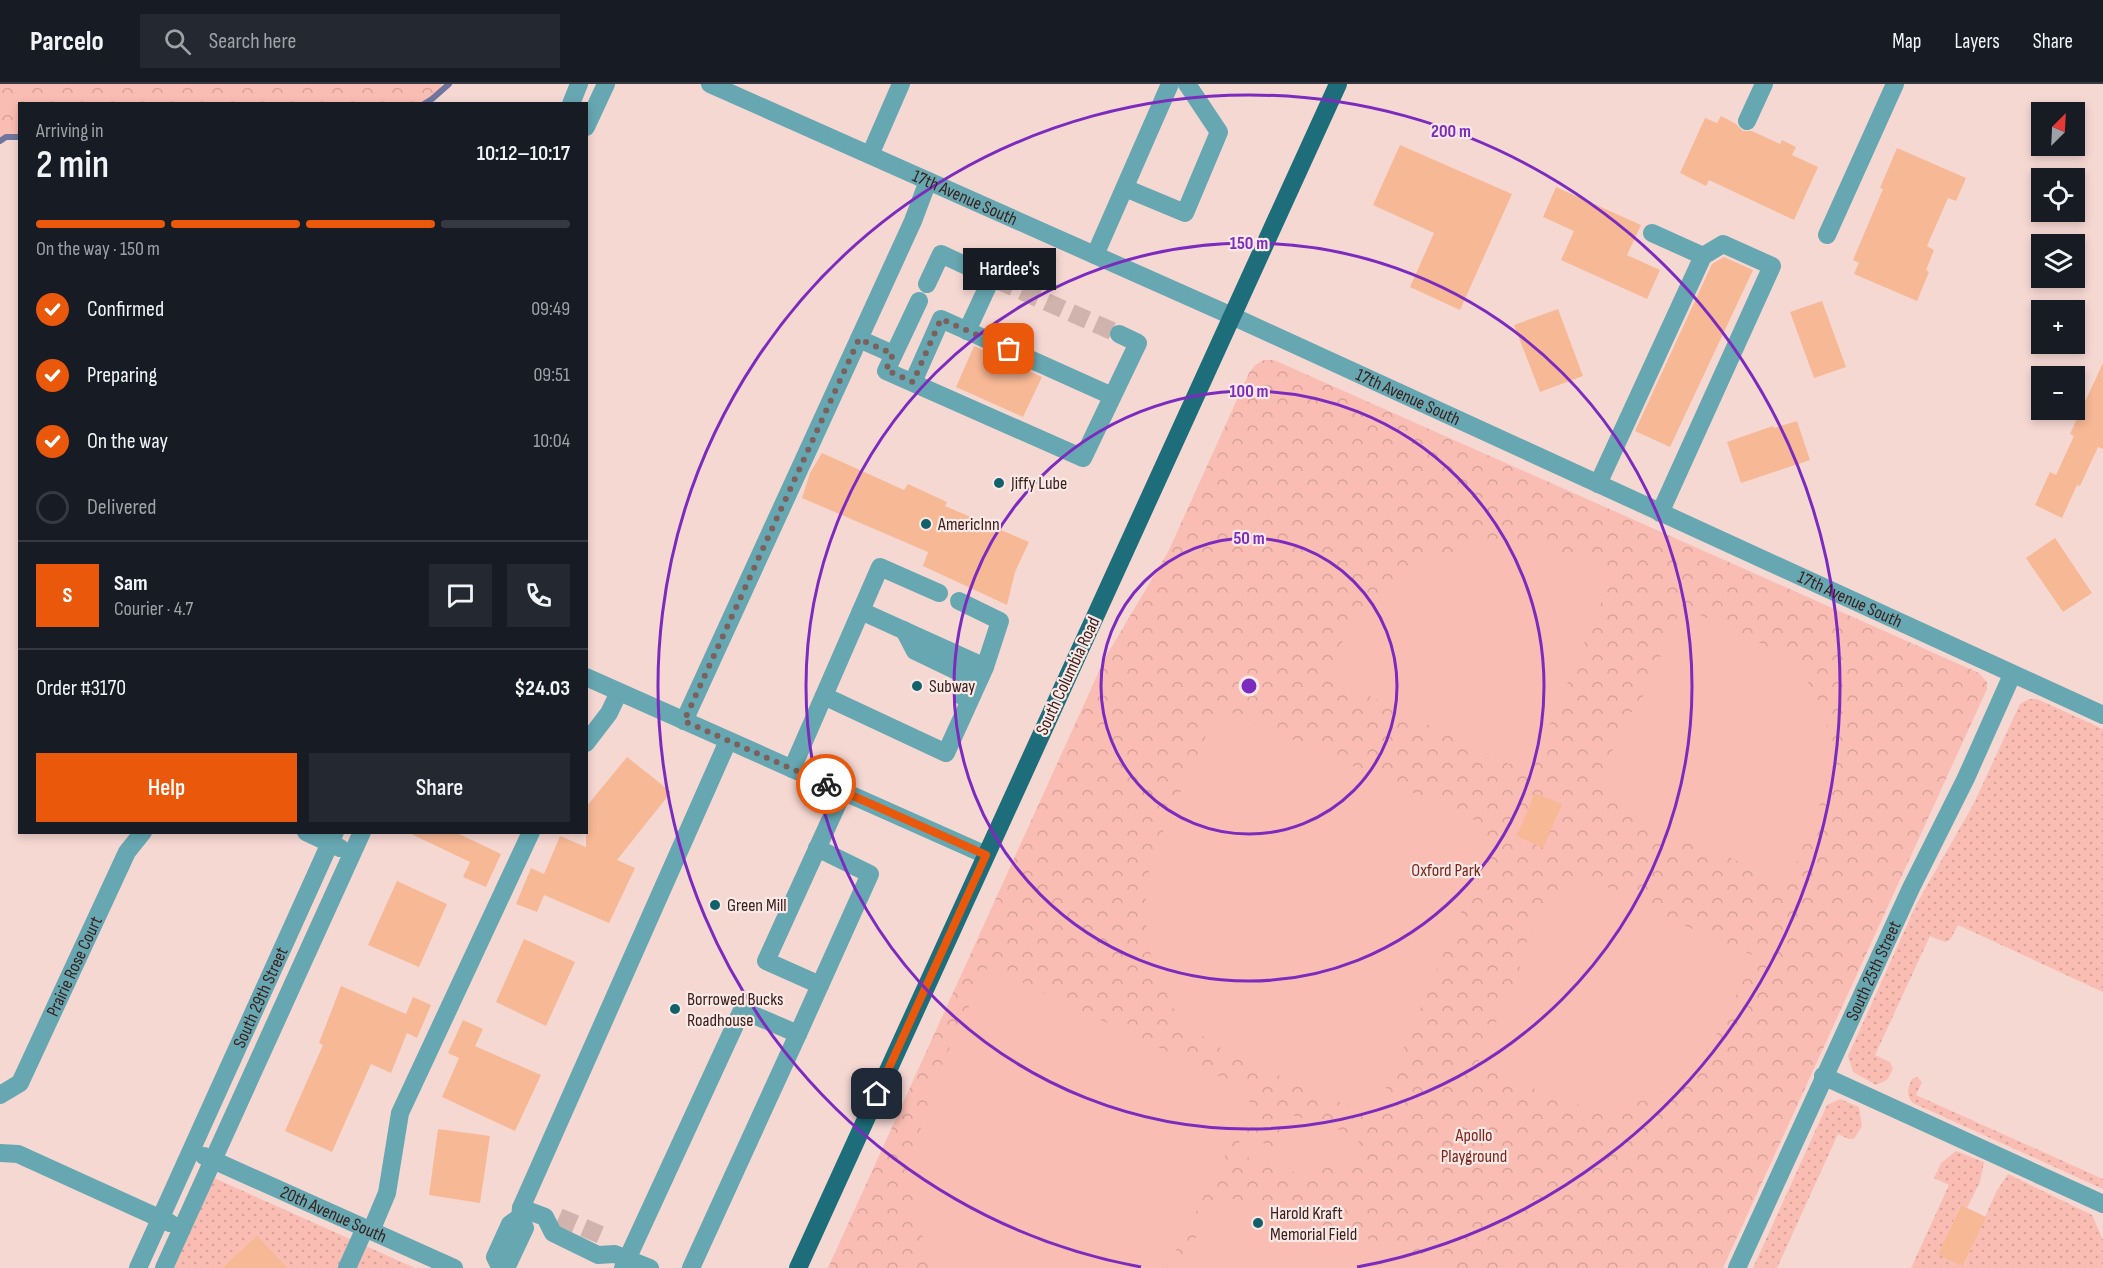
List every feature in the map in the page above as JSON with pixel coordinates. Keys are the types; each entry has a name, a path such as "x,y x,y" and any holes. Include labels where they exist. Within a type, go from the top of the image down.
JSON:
{"main road":[{"name":"South Columbia Road","path":"798,1268 1338,84"}],"street":[{"path":"572,102 579,84"},
{"path":"588,123 606,84"},
{"name":"17th Avenue South","path":"710,84 1232,316 2103,715"},
{"path":"870,155 901,84"},
{"path":"1095,255 1170,84"},
{"path":"1125,188 1185,213 1219,132 1187,84"},
{"path":"1747,121 1764,84"},
{"path":"1827,235 1894,84"},
{"path":"684,721 913,221 928,181"},
{"path":"1652,233 1703,256"},
{"path":"1598,484 1703,256 1723,244 1772,266 1660,513"},
{"path":"927,284 941,254 994,279 968,331"},
{"path":"919,301 886,370 1083,458 1138,343 1119,334"},
{"path":"913,382 941,319 1112,396"},
{"path":"859,339 893,354"},
{"path":"792,769 880,567 939,593"},
{"path":"824,696 946,753 985,667 1000,621 959,601"},
{"path":"861,611 985,667"},
{"path":"904,630 915,651 969,677 949,728 952,740"},
{"name":"South 25th Street","path":"1737,1268 1823,1076 1911,888 1966,778 2012,675"},
{"path":"588,679 986,855"},
{"path":"588,739 609,713 619,692"},
{"path":"500,1268 495,1257 510,1224 521,1212 728,741"},
{"path":"820,985 766,961 843,792"},
{"name":"Prairie Rose Court","path":"0,1095 20,1083 127,852 141,834"},
{"path":"315,834 332,838 352,854"},
{"name":"South 29th Street","path":"164,1268 361,834"},
{"path":"347,1268 387,1193 400,1113 530,834"},
{"name":"South 29th Street","path":"138,1268 332,838"},
{"path":"691,1268 870,874 817,848"},
{"path":"618,1255 742,1010 798,1034"},
{"path":"1823,1076 2103,1204"},
{"path":"191,1150 213,1160"},
{"path":"0,1153 18,1154 182,1229"},
{"name":"20th Avenue South","path":"213,1160 454,1268"},
{"path":"521,1212 552,1217 553,1233 598,1254 618,1255 650,1268"}],"green space":[{"path":"0,84 443,84 432,99 422,102 18,102 18,138 6,137 0,142"},
{"name":"Oxford Park","path":"1264,360 1274,360 1979,673 1987,682 1987,689 1723,1268 828,1268 1105,658 1168,552 1249,373 1255,365"},
{"path":"1490,543 1518,543 1567,554 1613,574 1538,753 1509,764 1330,677 1340,647 1354,624 1383,591 1400,578 1438,557 1459,550"},
{"path":"1682,607 1741,633 1797,663 1822,707 1835,759 1816,816 1787,884 1709,848 1673,837 1620,812 1603,771 1626,720 1643,696"},
{"path":"2029,699 2037,699 2103,729 2103,992 1958,925 1950,940 1945,942 1930,936 1875,1055 1890,1062 1893,1069 1887,1080 1876,1085 1853,1072 1848,1056 1917,903 1973,805 2020,704"},
{"path":"1219,707 1481,823 1488,850 1374,1117 1228,1053 1180,1021 1156,973 1147,940 1145,903 1151,858"},
{"path":"1590,880 1643,902 1676,922 1755,956 1723,1023 1693,1075 1646,1100 1596,1111 1537,1090 1478,1063 1518,974 1525,946 1547,894"},
{"path":"988,966 1243,1088 1251,1105 1167,1268 939,1268 931,1257 921,1231 915,1198 914,1182 922,1123 941,1068"},
{"path":"1917,1077 1922,1082 1916,1095 2103,1179 2103,1189 1913,1103 1908,1094 1908,1088 1912,1079"},
{"path":"1840,1099 1859,1107 1862,1126 1854,1139 1838,1134 1777,1268 1753,1268 1827,1105"},
{"path":"1289,1114 1360,1137 1348,1171 1310,1159 1305,1176 1235,1153 1242,1136 1277,1148"},
{"path":"1956,1151 1984,1162 1980,1182 1967,1208 1960,1206 1939,1254 1964,1265 1996,1192 2008,1174 2092,1215 2103,1240 2103,1268 1911,1268 1949,1185 1934,1178 1941,1163"},
{"path":"214,1178 415,1268 288,1268 257,1235 222,1268 173,1268"},
{"name":"Harold Kraft Memorial Field","path":"1216,1194 1412,1252 1449,1268 1182,1268"}],"building":[{"path":"1721,116 1736,124 1743,131 1752,131 1780,144 1782,140 1796,147 1792,155 1818,167 1794,220 1709,180 1706,186 1680,173 1705,118 1717,123"},
{"path":"1400,145 1512,194 1460,310 1410,287 1434,233 1373,205"},
{"path":"1897,148 1966,178 1956,201 1948,198 1927,246 1934,250 1926,270 1929,272 1917,301 1854,274 1859,263 1853,260 1883,189 1880,188"},
{"path":"1556,187 1641,225 1627,255 1660,270 1647,299 1561,260 1574,231 1543,217"},
{"path":"1724,257 1753,270 1670,447 1635,431 1712,264"},
{"path":"1822,301 1846,367 1814,378 1790,312"},
{"path":"1558,309 1583,376 1540,392 1514,325"},
{"path":"974,346 1042,377 1023,417 956,387"},
{"path":"2103,363 2103,449 2098,447 2062,518 2035,505 2050,472 2056,475 2074,436 2070,434 2077,420 2085,420 2085,402"},
{"path":"1797,421 1810,460 1741,483 1727,442 1773,426 1774,428"},
{"name":"AmericInn","path":"822,453 904,490 908,484 947,502 945,506 1029,542 1015,572 1007,605 923,566 928,552 802,498 810,473"},
{"path":"2055,538 2092,593 2063,612 2026,558"},
{"path":"627,757 671,792 617,860 635,868 609,923 544,895 537,912 516,904 531,868 544,874 560,836 586,847 588,805"},
{"path":"1535,793 1562,804 1543,848 1517,836"},
{"path":"411,834 459,834 501,854 486,887 463,877 470,862"},
{"path":"397,881 447,904 419,967 368,945"},
{"path":"524,939 575,962 546,1026 496,1002"},
{"path":"341,986 406,1014 413,997 431,1005 417,1038 407,1033 391,1073 371,1064 332,1152 285,1131 323,1045 319,1043"},
{"path":"463,1020 483,1029 475,1046 541,1075 515,1131 442,1097 459,1058 448,1053"},
{"path":"438,1129 490,1136 480,1203 429,1195"},
{"path":"1961,1205 1986,1217 1963,1266 1938,1255"},
{"path":"257,1235 288,1268 222,1268"}],"waterway":[{"path":"427,102 449,84"},
{"path":"0,141 6,137 18,137"}],"tunnel":[{"path":"997,280 1119,334"},
{"path":"559,1217 608,1238"}],"way so far":[{"path":"826,784 684,721 859,339 893,354 886,370 913,382 941,319 1009,349"}],"place":[{"name":"Hardee's","path":"1009,349"},
{"name":"Jiffy Lube","path":"999,483"},
{"name":"AmericInn","path":"926,524"},
{"name":"Subway","path":"917,686"},
{"name":"Green Mill","path":"715,905"},
{"name":"Borrowed Bucks Roadhouse","path":"675,1009"},
{"name":"Harold Kraft Memorial Field","path":"1258,1223"}],"route":[{"path":"826,784 986,855 877,1094"}],"park label":[{"name":"Apollo Playground","path":"1474,1145"}]}
